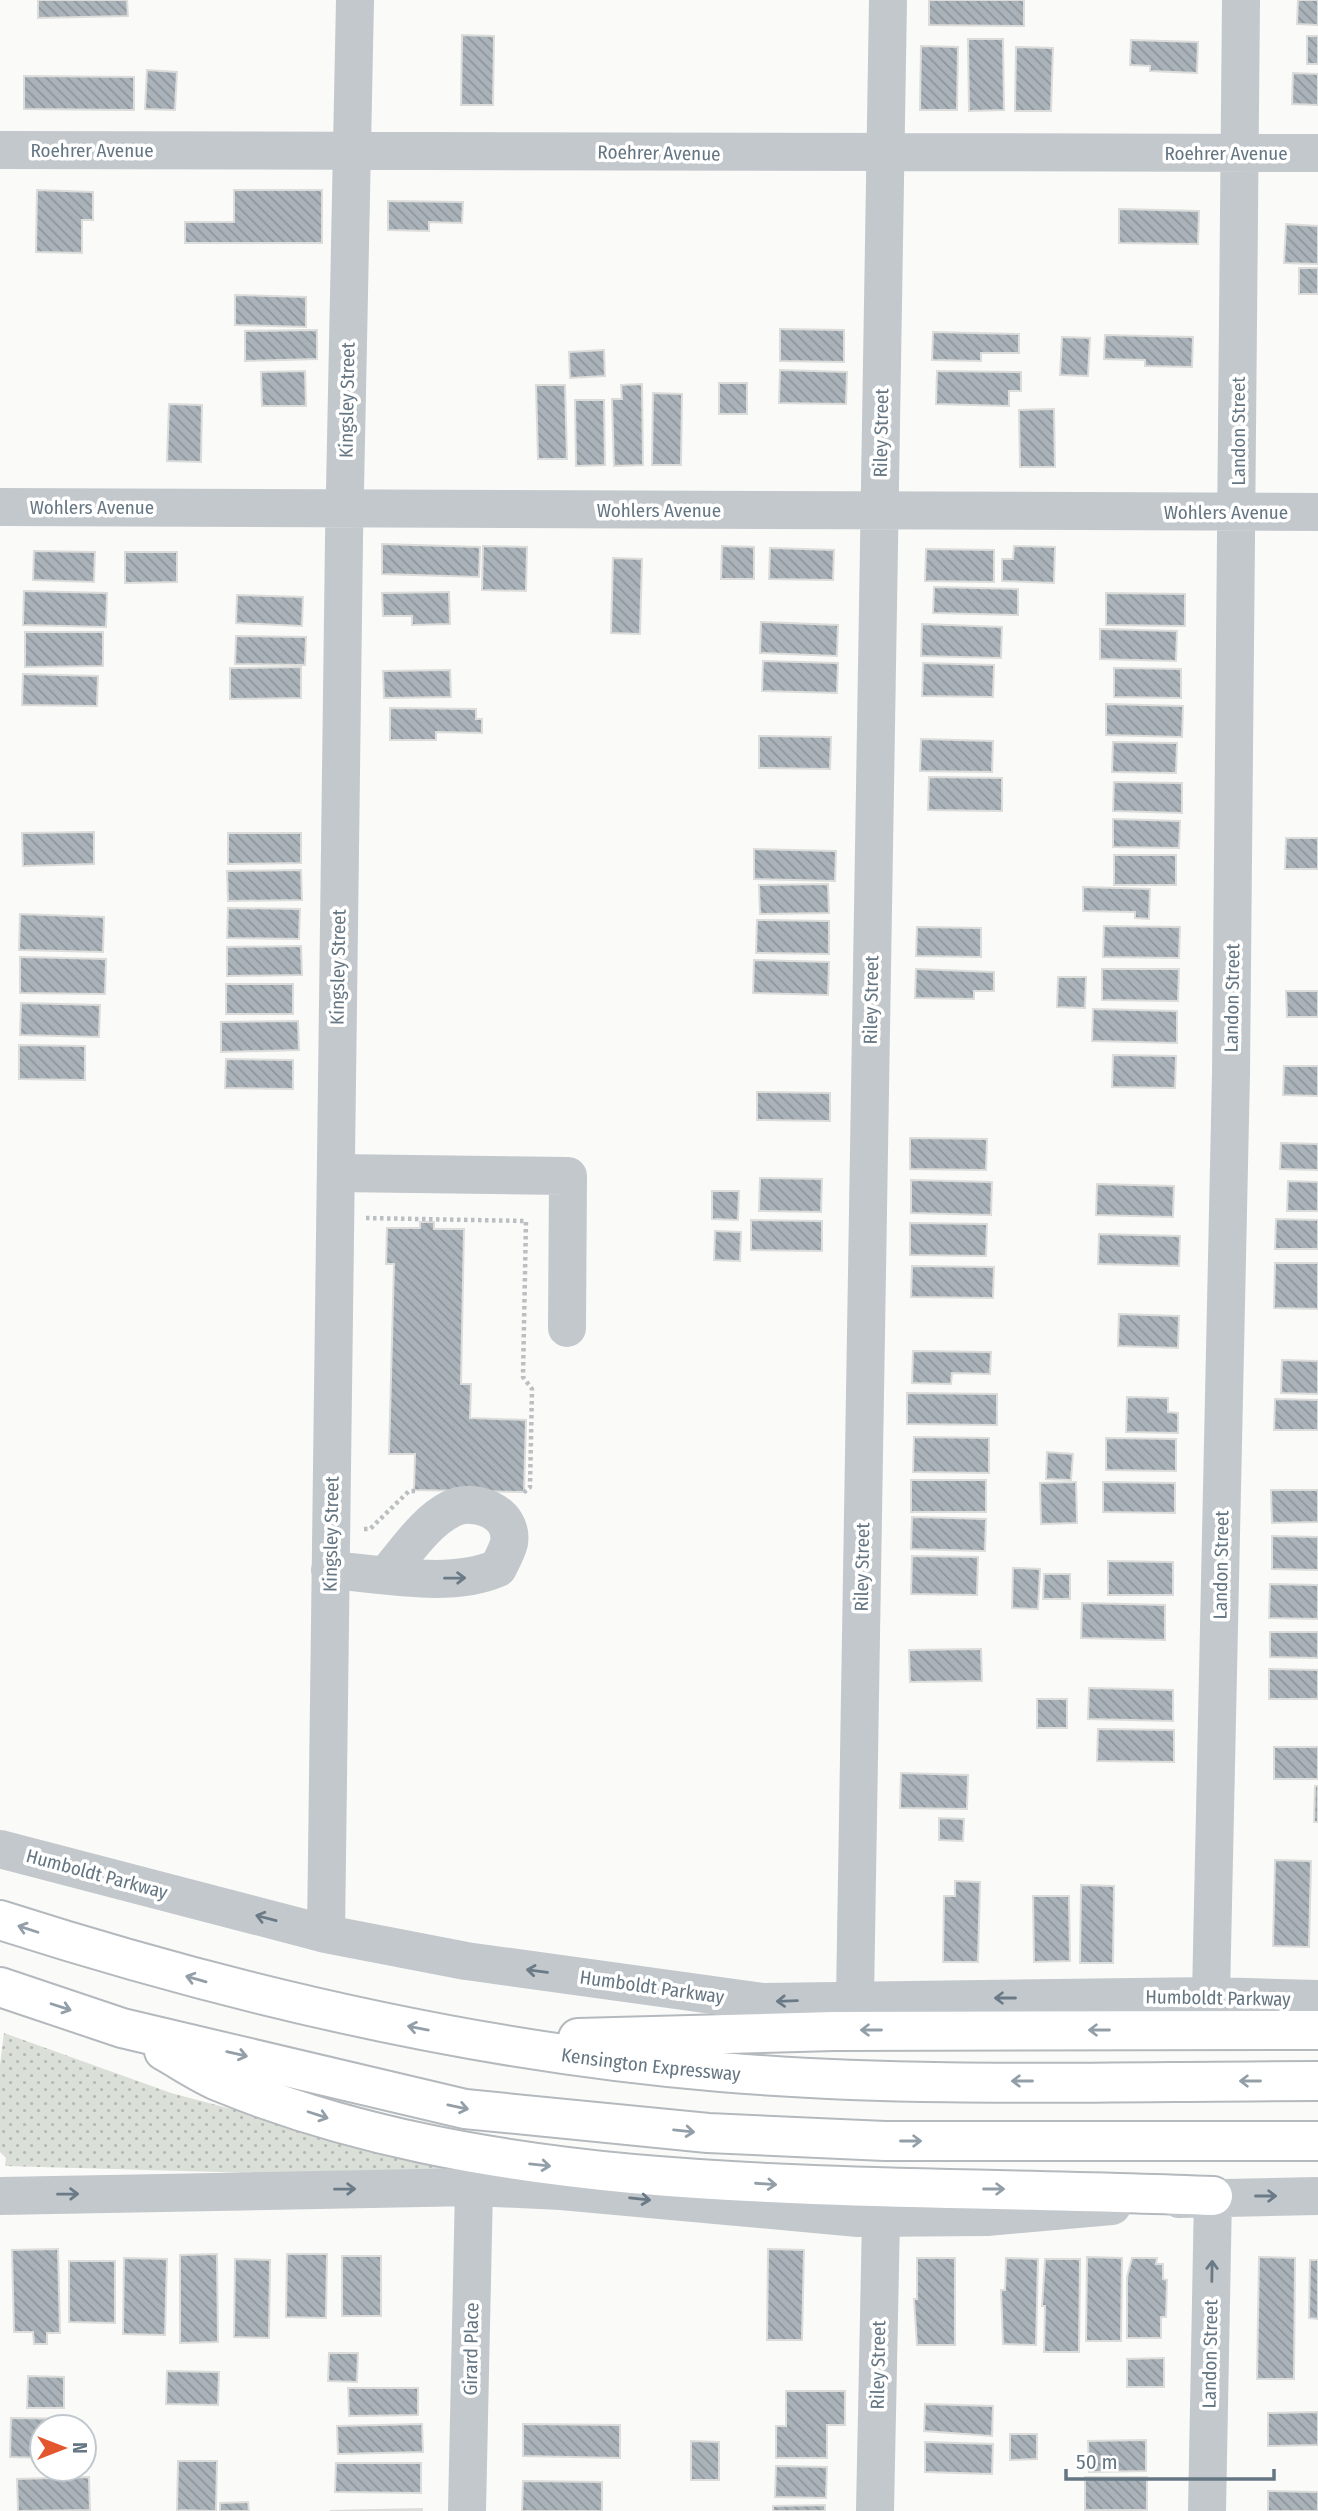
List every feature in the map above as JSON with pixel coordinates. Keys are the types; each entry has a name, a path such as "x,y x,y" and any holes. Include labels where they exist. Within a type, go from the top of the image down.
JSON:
{"highway":[{"name":"Kensington Expressway","path":"0,1920 260,1997 485,2042 621,2062 698,2070 881,2080 1318,2081"},
{"path":"0,1987 122,2028 465,2109 709,2133 884,2141 1318,2141"},
{"path":"122,2028 232,2086 373,2133 529,2164 800,2186 1067,2190 1213,2196"},
{"path":"485,2042 834,2031 1318,2030"}],"street":[{"name":"Kingsley Street","path":"326,1934 344,508 355,0"},
{"name":"Riley Street","path":"855,1999 888,0"},
{"name":"Landon Street","path":"1210,1996 1231,1073 1241,0"},
{"name":"Roehrer Avenue","path":"0,150 1318,153"},
{"name":"Wohlers Avenue","path":"0,507 1318,512"},
{"path":"336,1173 568,1176 567,1328"},
{"path":"330,1570 387,1574"},
{"name":"Humboldt Parkway","path":"0,1849 326,1934 466,1961 763,2002 1210,1996 1318,1999"},
{"path":"0,2196 474,2187 561,2191 827,2217 881,2218 987,2217 1213,2196 1318,2196"},
{"name":"Girard Place","path":"467,2511 474,2187"},
{"name":"Landon Street","path":"1207,2511 1213,2196"},
{"name":"Riley Street","path":"875,2511 881,2218"}],"path":[{"path":"361,1218 526,1221 523,1377 531,1389 530,1487 515,1502"}],"shaded area":[{"path":"4,2033 171,2093 501,2180 5,2166 6,2158 0,2152 0,2065"}],"building":[{"path":"38,0 127,0 128,16 38,18"},
{"path":"929,0 1024,0 1024,26 929,25"},
{"path":"1298,0 1318,0 1318,25 1297,24"},
{"path":"462,35 494,36 493,105 461,105"},
{"path":"1307,36 1318,36 1318,64 1307,64"},
{"path":"968,39 1003,39 1004,110 969,111"},
{"path":"1131,40 1198,42 1197,73 1150,71 1150,66 1130,65"},
{"path":"921,46 958,47 957,110 920,110"},
{"path":"1016,47 1053,48 1051,111 1015,111"},
{"path":"147,70 177,72 175,110 145,109"},
{"path":"1293,73 1318,74 1318,105 1292,104"},
{"path":"24,76 134,77 134,110 24,109"},
{"path":"37,190 93,192 93,220 82,220 82,253 36,252"},
{"path":"234,190 322,190 322,243 185,243 185,222 234,222"},
{"path":"388,201 463,202 462,223 429,222 429,231 388,230"},
{"path":"1119,209 1199,211 1198,244 1119,243"},
{"path":"1286,224 1318,226 1318,264 1284,263"},
{"path":"1299,268 1318,268 1318,294 1299,294"},
{"path":"235,295 306,297 306,327 235,325"},
{"path":"780,329 844,330 844,362 780,361"},
{"path":"317,330 317,359 245,361 245,331"},
{"path":"933,332 1019,334 1019,353 981,353 981,361 932,360"},
{"path":"1105,335 1193,337 1192,367 1145,366 1145,360 1104,359"},
{"path":"1062,337 1090,338 1088,376 1060,375"},
{"path":"604,350 605,376 570,378 569,352"},
{"path":"780,370 847,372 846,404 779,403"},
{"path":"305,371 306,406 262,406 261,372"},
{"path":"937,371 1021,372 1021,391 1009,391 1009,406 936,404"},
{"path":"719,383 747,383 747,414 719,414"},
{"path":"642,384 643,465 614,466 612,399 622,399 621,385"},
{"path":"536,385 565,385 567,459 538,459"},
{"path":"653,393 682,394 681,465 652,465"},
{"path":"575,400 604,400 605,465 576,466"},
{"path":"169,404 202,405 201,462 167,461"},
{"path":"1054,409 1055,467 1020,467 1019,410"},
{"path":"382,544 480,547 479,577 382,574"},
{"path":"483,546 527,547 526,591 482,590"},
{"path":"722,546 754,547 754,579 721,579"},
{"path":"1014,546 1055,547 1054,583 1002,581 1002,559 1013,559"},
{"path":"770,548 834,550 833,580 769,579"},
{"path":"926,549 994,550 994,582 925,581"},
{"path":"34,551 95,552 94,582 33,580"},
{"path":"125,552 177,552 177,582 125,583"},
{"path":"613,558 642,559 640,634 611,633"},
{"path":"934,587 1018,589 1018,615 933,613"},
{"path":"24,591 107,593 106,627 23,625"},
{"path":"449,592 450,624 412,625 412,616 383,616 382,593"},
{"path":"1106,593 1185,594 1185,626 1106,625"},
{"path":"237,595 303,597 302,626 236,623"},
{"path":"761,622 838,625 837,656 760,653"},
{"path":"922,624 1002,627 1001,658 921,656"},
{"path":"1100,629 1177,631 1176,661 1100,659"},
{"path":"25,632 103,632 103,666 25,667"},
{"path":"236,636 306,637 305,665 235,664"},
{"path":"763,661 838,663 837,693 762,691"},
{"path":"923,663 994,665 993,697 922,696"},
{"path":"301,667 301,698 230,699 230,668"},
{"path":"1114,668 1181,669 1181,698 1114,697"},
{"path":"450,670 451,697 384,698 383,671"},
{"path":"23,674 98,676 97,706 22,705"},
{"path":"1106,704 1183,706 1182,737 1106,735"},
{"path":"390,708 476,709 476,719 482,719 482,733 436,732 436,740 390,740"},
{"path":"759,736 831,737 830,769 759,768"},
{"path":"921,739 993,741 992,772 920,771"},
{"path":"1113,742 1177,743 1176,773 1112,772"},
{"path":"929,777 1002,778 1002,811 928,810"},
{"path":"1114,782 1182,783 1182,813 1113,811"},
{"path":"1113,819 1180,821 1179,848 1113,847"},
{"path":"94,832 94,864 23,866 22,833"},
{"path":"228,833 301,833 301,863 228,864"},
{"path":"1286,838 1318,838 1318,869 1285,869"},
{"path":"754,849 836,851 835,881 754,879"},
{"path":"1114,855 1176,855 1176,885 1114,885"},
{"path":"301,870 302,900 228,901 227,871"},
{"path":"828,884 829,913 760,914 759,885"},
{"path":"1083,887 1150,889 1149,919 1135,918 1135,912 1083,911"},
{"path":"228,908 300,909 299,939 227,938"},
{"path":"20,914 104,917 103,952 19,950"},
{"path":"757,920 829,921 829,954 756,953"},
{"path":"1104,926 1180,927 1179,958 1103,957"},
{"path":"917,927 981,928 981,957 916,956"},
{"path":"301,946 302,975 227,976 227,947"},
{"path":"20,957 106,959 105,994 20,993"},
{"path":"754,960 829,962 828,995 753,993"},
{"path":"916,969 994,972 994,991 974,991 974,999 915,998"},
{"path":"1102,969 1179,969 1178,1001 1102,1000"},
{"path":"1058,977 1086,977 1085,1008 1057,1007"},
{"path":"226,984 293,984 293,1014 226,1014"},
{"path":"1286,991 1318,991 1318,1017 1287,1017"},
{"path":"21,1003 100,1005 99,1037 20,1035"},
{"path":"1093,1009 1177,1011 1177,1043 1092,1041"},
{"path":"298,1021 299,1050 221,1052 221,1022"},
{"path":"19,1045 85,1046 85,1080 19,1079"},
{"path":"1113,1055 1176,1056 1175,1088 1112,1087"},
{"path":"226,1059 293,1060 293,1089 225,1088"},
{"path":"1284,1066 1318,1066 1318,1096 1283,1095"},
{"path":"757,1092 830,1093 830,1121 757,1120"},
{"path":"910,1138 987,1139 986,1170 910,1169"},
{"path":"1281,1143 1318,1144 1318,1170 1280,1169"},
{"path":"760,1178 822,1179 821,1212 759,1211"},
{"path":"911,1180 992,1182 991,1215 911,1213"},
{"path":"1288,1181 1318,1182 1318,1211 1287,1211"},
{"path":"1097,1184 1174,1186 1173,1217 1096,1215"},
{"path":"712,1191 739,1191 738,1220 712,1219"},
{"path":"1276,1219 1318,1220 1318,1249 1275,1249"},
{"path":"751,1220 822,1221 822,1251 751,1250"},
{"path":"420,1222 434,1222 434,1229 464,1229 461,1384 471,1384 470,1418 526,1420 524,1492 414,1490 415,1454 389,1454 394,1264 386,1264 387,1228 420,1228"},
{"path":"910,1223 987,1224 986,1256 910,1255"},
{"path":"715,1231 741,1232 740,1261 714,1260"},
{"path":"1099,1234 1180,1236 1179,1266 1098,1264"},
{"path":"1275,1263 1318,1263 1318,1309 1274,1308"},
{"path":"912,1266 994,1267 993,1298 911,1297"},
{"path":"1119,1314 1179,1316 1178,1348 1118,1346"},
{"path":"913,1351 991,1352 990,1374 952,1373 951,1384 912,1383"},
{"path":"1282,1360 1318,1361 1318,1394 1281,1393"},
{"path":"907,1393 997,1394 997,1425 907,1424"},
{"path":"1127,1397 1168,1398 1168,1412 1178,1413 1178,1433 1126,1432"},
{"path":"1275,1399 1318,1400 1318,1430 1274,1430"},
{"path":"914,1437 989,1438 989,1473 913,1472"},
{"path":"1106,1438 1176,1439 1176,1471 1106,1470"},
{"path":"1047,1452 1073,1454 1071,1480 1046,1479"},
{"path":"911,1480 986,1480 986,1512 911,1512"},
{"path":"1076,1482 1077,1523 1041,1524 1040,1483"},
{"path":"1103,1482 1175,1483 1175,1513 1103,1512"},
{"path":"1271,1490 1318,1490 1318,1522 1272,1523"},
{"path":"912,1517 986,1519 985,1551 911,1549"},
{"path":"1272,1536 1318,1537 1318,1570 1272,1569"},
{"path":"912,1556 978,1557 977,1595 911,1594"},
{"path":"1108,1561 1173,1562 1173,1595 1108,1595"},
{"path":"1013,1568 1040,1569 1038,1609 1012,1608"},
{"path":"1044,1574 1070,1574 1070,1599 1043,1599"},
{"path":"1270,1584 1318,1585 1318,1619 1269,1618"},
{"path":"1082,1603 1165,1605 1165,1640 1081,1638"},
{"path":"1270,1632 1318,1632 1318,1658 1270,1657"},
{"path":"981,1649 982,1681 910,1682 909,1650"},
{"path":"1269,1669 1318,1670 1318,1699 1269,1699"},
{"path":"1089,1688 1173,1690 1173,1721 1088,1719"},
{"path":"1037,1699 1067,1699 1067,1728 1037,1728"},
{"path":"1098,1729 1174,1730 1174,1762 1097,1761"},
{"path":"1274,1747 1318,1747 1318,1779 1274,1779"},
{"path":"901,1773 968,1775 967,1809 900,1808"},
{"path":"1315,1786 1318,1786 1318,1822 1314,1822"},
{"path":"939,1818 964,1819 963,1841 939,1840"},
{"path":"1275,1860 1311,1861 1309,1947 1273,1946"},
{"path":"955,1881 980,1882 978,1962 943,1962 944,1896 955,1896"},
{"path":"1081,1885 1114,1886 1113,1963 1080,1963"},
{"path":"1033,1896 1069,1896 1070,1961 1034,1962"},
{"path":"58,2249 60,2333 47,2333 47,2344 34,2344 33,2332 14,2332 12,2250"},
{"path":"768,2249 804,2250 802,2340 767,2340"},
{"path":"217,2254 218,2342 180,2343 180,2255"},
{"path":"287,2254 327,2254 326,2318 286,2317"},
{"path":"342,2256 381,2256 381,2316 342,2316"},
{"path":"1087,2257 1122,2258 1121,2341 1086,2341"},
{"path":"1259,2257 1295,2258 1294,2379 1257,2379"},
{"path":"124,2258 167,2259 165,2335 123,2334"},
{"path":"917,2258 955,2258 955,2345 917,2345 914,2299 917,2299"},
{"path":"1006,2258 1038,2259 1036,2345 1003,2344 1001,2290 1005,2290"},
{"path":"1132,2258 1157,2258 1156,2264 1163,2264 1163,2279 1167,2280 1166,2317 1161,2317 1161,2338 1127,2338 1127,2277"},
{"path":"235,2259 270,2260 269,2338 234,2337"},
{"path":"1045,2259 1080,2259 1079,2352 1044,2352 1045,2306 1042,2306"},
{"path":"1310,2260 1318,2260 1318,2319 1309,2318"},
{"path":"69,2261 115,2261 115,2323 69,2322"},
{"path":"329,2353 358,2353 357,2382 328,2381"},
{"path":"1164,2358 1164,2387 1127,2387 1127,2359"},
{"path":"167,2371 219,2372 218,2405 166,2404"},
{"path":"28,2376 64,2377 64,2408 27,2408"},
{"path":"348,2388 418,2388 418,2415 349,2416"},
{"path":"786,2391 845,2391 845,2425 827,2425 827,2458 776,2458 776,2426 786,2426"},
{"path":"925,2404 993,2406 992,2436 924,2431"},
{"path":"1318,2412 1318,2445 1268,2446 1268,2413"},
{"path":"11,2418 28,2418 28,2458 10,2457"},
{"path":"422,2424 423,2452 338,2454 337,2426"},
{"path":"523,2424 620,2425 620,2458 523,2456"},
{"path":"1010,2434 1037,2434 1037,2459 1010,2460"},
{"path":"1146,2440 1146,2471 1089,2472 1088,2441"},
{"path":"691,2441 719,2442 719,2480 691,2480"},
{"path":"925,2442 993,2444 992,2474 925,2472"},
{"path":"178,2461 217,2461 216,2511 177,2510"},
{"path":"336,2463 421,2463 421,2493 335,2492"},
{"path":"776,2466 827,2467 826,2498 775,2497"},
{"path":"1085,2477 1147,2477 1147,2510 1085,2510"},
{"path":"17,2479 28,2479 28,2483 89,2483 90,2510 18,2511"},
{"path":"523,2481 602,2482 602,2511 522,2511"},
{"path":"1268,2491 1318,2492 1318,2511 1268,2511"},
{"path":"248,2502 249,2511 220,2511 220,2503"},
{"path":"825,2505 825,2511 773,2511 773,2506"},
{"path":"422,2509 422,2511 330,2511"}]}
